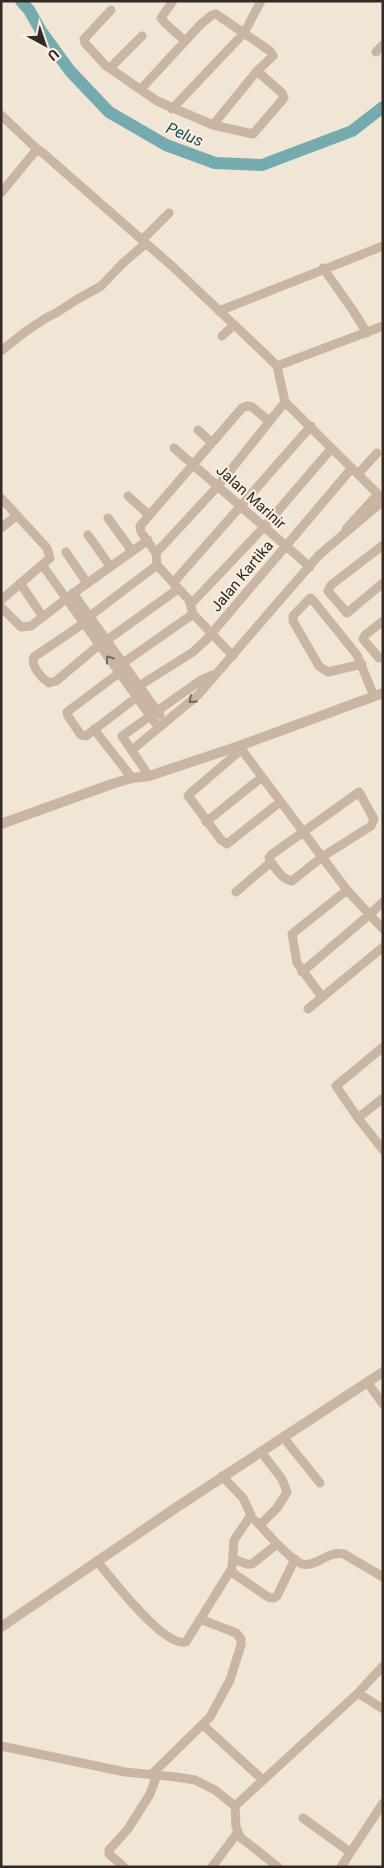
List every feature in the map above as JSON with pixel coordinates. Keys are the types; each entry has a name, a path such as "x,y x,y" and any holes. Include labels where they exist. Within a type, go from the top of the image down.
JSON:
{"street":[{"path":"173,1 162,15 162,19 165,24 185,41"},
{"path":"172,109 244,32 261,1"},
{"path":"111,10 84,40 110,68 157,101 172,109 213,125 249,134 254,133 282,102 284,95 257,71"},
{"path":"140,89 185,41 212,15 216,14 273,54 213,125"},
{"path":"110,68 142,36"},
{"path":"1,115 144,242 276,366 285,402 381,498 352,520 340,537 319,555 198,695 132,750"},
{"path":"1,193 38,149"},
{"path":"1,352 46,318 101,286 170,213"},
{"path":"219,311 323,268 383,246"},
{"path":"323,268 366,332"},
{"path":"222,336 234,325"},
{"path":"276,366 383,326"},
{"path":"156,553 218,486 285,402"},
{"path":"233,656 192,614 191,604 157,565 156,553 140,529 140,526 242,408 252,407 269,421"},
{"path":"157,565 34,657 33,665 46,681 50,683 56,681 175,586 241,506 311,426"},
{"path":"198,430 212,443"},
{"name":"Jalan Marinir","path":"174,448 310,567"},
{"path":"191,604 264,527 332,448"},
{"name":"Jalan Kartika","path":"139,686 193,652 212,634 286,546 355,471 378,453"},
{"path":"128,496 149,515"},
{"path":"1,498 50,553 50,558 43,566 1,600"},
{"path":"1,528 16,516"},
{"path":"108,518 132,551"},
{"path":"88,535 110,566"},
{"path":"1,607 21,627 31,626 110,566 148,540"},
{"path":"383,545 331,585 328,591 347,613 383,583"},
{"path":"66,552 87,583"},
{"path":"43,566 70,596 103,643 119,673 137,697 154,714"},
{"path":"20,583 43,617"},
{"path":"1,824 132,778 149,776 241,747 379,694 357,655 310,598 305,601 293,616 293,620 319,666 328,672 362,664"},
{"path":"123,663 192,614"},
{"path":"383,621 365,635 363,639 379,658 383,658"},
{"path":"103,643 123,663 162,725"},
{"path":"119,673 67,712 81,735 86,736 137,697"},
{"path":"149,776 122,736 201,680 215,674"},
{"path":"94,728 132,778"},
{"path":"241,747 322,858 369,915 383,928"},
{"path":"241,747 188,796 206,822 221,840 227,844 280,802"},
{"path":"206,822 262,777"},
{"path":"357,793 361,794 374,822 371,826 322,858 292,882 286,880 269,858 302,832 357,793"},
{"path":"236,892 271,862"},
{"path":"322,997 297,963 292,932 348,890"},
{"path":"302,972 383,902"},
{"path":"308,1010 383,947"},
{"path":"381,1145 358,1118 336,1088 336,1085 383,1047"},
{"path":"358,1118 383,1098"},
{"path":"1,1627 222,1476 383,1372"},
{"path":"367,1382 383,1404"},
{"path":"283,1437 320,1483"},
{"path":"260,1525 277,1508 287,1492 282,1479 261,1452"},
{"path":"222,1476 243,1498 251,1515 277,1544 295,1559 306,1564 338,1552 383,1577"},
{"path":"97,1561 135,1607 160,1630 182,1643 187,1641 230,1571 234,1540 251,1515"},
{"path":"233,1559 252,1564 277,1544"},
{"path":"230,1571 271,1598 274,1598 277,1596 295,1559"},
{"path":"124,1867 109,1854 111,1846 128,1829 150,1794 154,1775 203,1724 220,1701 230,1680 242,1641 236,1633 200,1619"},
{"path":"235,1806 358,1693 383,1666"},
{"path":"358,1693 383,1709"},
{"path":"203,1724 263,1780"},
{"path":"1,1746 125,1772 176,1777 205,1784 227,1798 235,1806 235,1821 238,1832 245,1842 278,1867"},
{"path":"344,1865 350,1852 383,1803"},
{"path":"303,1818 350,1852"},
{"path":"212,1867 238,1832"}],"waterway":[{"name":"Pelus","path":"21,1 70,71 109,112 166,145 215,163 262,165 352,131 383,107"}]}
